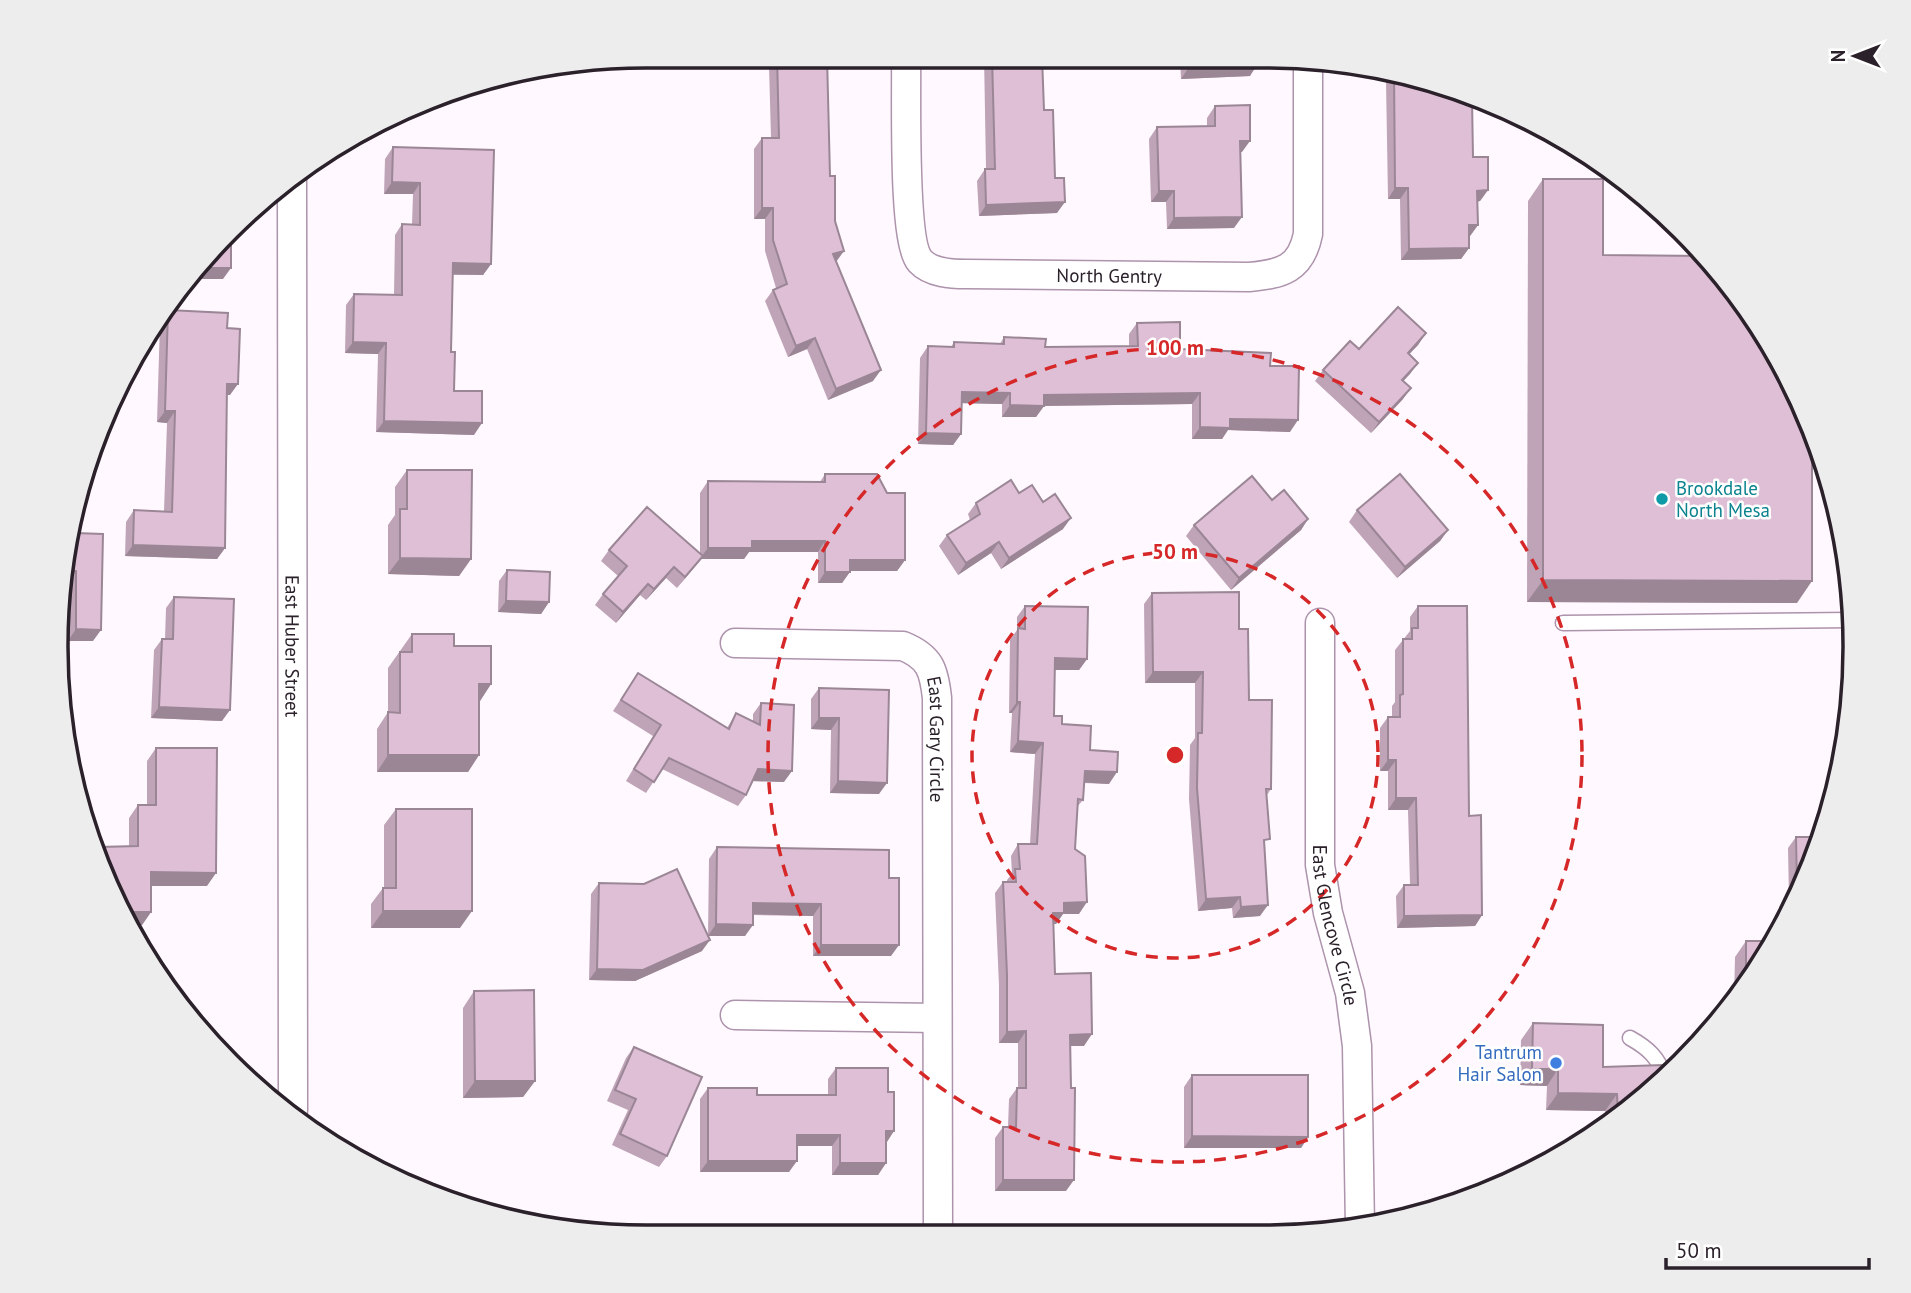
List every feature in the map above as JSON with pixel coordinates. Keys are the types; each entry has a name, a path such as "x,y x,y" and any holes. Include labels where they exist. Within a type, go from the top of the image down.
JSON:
{"street":[{"name":"North Gentry","path":"906,68 909,218 914,251 921,263 936,271 966,274 1249,277 1282,271 1296,262 1305,251 1308,234 1308,70"},
{"name":"East Huber Street","path":"292,190 293,1104"},
{"name":"East Glencove Circle","path":"1320,623 1320,865 1328,913 1350,993 1357,1046 1360,1217"},
{"name":"East Gary Circle","path":"735,643 903,646 925,659 933,671 937,698 938,1225"},
{"path":"736,1016 937,1018"}],"lane":[{"path":"1563,623 1842,620"},
{"path":"1630,1038 1649,1049 1661,1067"}],"building":[{"path":"777,68 827,68 830,176 835,176 835,221 844,251 833,254 881,370 836,389 815,338 796,346 773,290 787,284 773,240 773,208 762,208 762,138 779,138"},
{"path":"992,68 1042,68 1044,110 1053,110 1055,178 1064,178 1065,202 986,205 985,169 995,169"},
{"path":"1394,83 1472,107 1473,157 1488,157 1488,190 1477,191 1478,225 1469,225 1469,248 1409,249 1408,188 1395,188"},
{"path":"1250,105 1250,141 1240,141 1242,217 1174,218 1174,191 1159,191 1157,127 1215,126 1215,106"},
{"path":"393,147 494,150 491,264 453,263 451,352 455,352 454,391 482,391 482,423 384,421 386,343 353,342 354,294 402,295 402,224 420,225 420,183 392,182"},
{"name":"Brookdale North Mesa","path":"1543,179 1603,179 1603,255 1690,256 1745,325 1783,391 1812,461 1812,581 1543,580"},
{"path":"231,245 231,268 210,268"},
{"path":"1398,307 1426,333 1408,353 1418,363 1402,380 1411,388 1379,422 1323,370 1350,341 1359,349"},
{"path":"176,310 228,313 227,328 240,329 238,384 227,384 225,548 133,545 134,510 172,512 175,411 165,411 168,323"},
{"path":"1180,322 1180,349 1271,353 1270,366 1299,366 1298,420 1230,419 1230,428 1200,427 1200,393 1044,395 1044,406 1010,405 1010,393 962,392 961,434 926,433 928,346 954,347 954,342 1004,344 1004,337 1046,339 1045,347 1138,346 1137,323"},
{"path":"407,470 472,470 471,559 400,558 400,509 407,509"},
{"path":"825,474 877,474 887,493 905,493 905,560 850,560 850,572 825,572 825,541 752,541 752,548 708,548 708,481 825,482"},
{"path":"1400,474 1448,530 1405,567 1357,510"},
{"path":"1252,476 1272,500 1284,490 1308,519 1239,578 1194,525"},
{"path":"1011,480 1019,493 1032,485 1043,502 1055,494 1071,518 1009,558 999,542 966,563 947,535 980,514 976,503"},
{"path":"647,507 703,556 685,577 674,567 654,589 648,584 623,612 603,594 627,566 609,550"},
{"path":"79,533 103,534 101,630 76,629 76,571 73,570"},
{"path":"507,570 550,572 549,602 506,601"},
{"path":"1239,592 1239,629 1248,629 1249,700 1272,700 1271,789 1266,789 1270,839 1264,840 1268,905 1241,907 1240,897 1206,899 1197,788 1198,733 1202,733 1203,672 1153,672 1152,593"},
{"path":"174,597 234,599 230,710 159,707 162,639 173,639"},
{"path":"1025,606 1088,607 1087,659 1055,658 1054,716 1062,716 1062,724 1091,726 1090,750 1118,752 1117,772 1085,771 1083,800 1078,799 1075,849 1085,856 1087,902 1064,903 1064,913 1053,913 1055,974 1091,973 1092,1034 1070,1035 1071,1088 1075,1088 1074,1180 1003,1180 1003,1127 1016,1127 1017,1088 1026,1088 1026,1031 1007,1032 1003,882 1016,882 1015,869 1020,869 1018,844 1037,844 1043,743 1018,741 1018,628 1025,629"},
{"path":"1418,606 1467,606 1469,816 1481,815 1482,915 1404,916 1404,885 1418,885 1416,798 1396,798 1396,760 1388,760 1388,717 1400,717 1400,695 1403,694 1403,639 1412,639 1412,628 1418,628"},
{"path":"412,634 454,634 454,646 491,646 491,684 479,684 479,755 388,755 388,712 400,713 400,652 412,652"},
{"path":"638,673 729,729 736,713 760,725 761,703 794,705 792,771 758,769 746,795 669,758 654,782 634,769 661,725 621,700"},
{"path":"819,688 889,690 887,783 838,781 839,718 819,718"},
{"path":"156,748 217,748 216,873 151,872 151,912 133,912 104,847 138,846 138,805 156,805"},
{"path":"396,809 472,809 472,911 383,911 383,888 396,888"},
{"path":"1796,837 1810,837 1799,868 1797,873"},
{"path":"717,847 889,850 889,878 899,878 899,945 821,945 821,904 753,903 753,925 716,924"},
{"path":"677,869 710,940 643,970 597,969 599,883 644,884"},
{"path":"1746,941 1762,941 1746,966"},
{"path":"534,990 535,1081 475,1081 474,991"},
{"path":"1533,1023 1603,1025 1603,1067 1663,1065 1617,1105 1617,1094 1558,1093 1558,1069 1532,1069"},
{"path":"634,1047 702,1077 667,1156 620,1134 636,1099 615,1090"},
{"path":"836,1068 888,1068 888,1092 894,1092 894,1131 886,1131 886,1163 840,1163 840,1135 797,1135 797,1161 708,1161 708,1088 757,1088 757,1095 836,1095"},
{"path":"1192,1075 1308,1075 1308,1137 1192,1136"}],"place":[{"name":"Brookdale North Mesa","path":"1662,499"},
{"name":"Tantrum Hair Salon","path":"1556,1063"}]}
